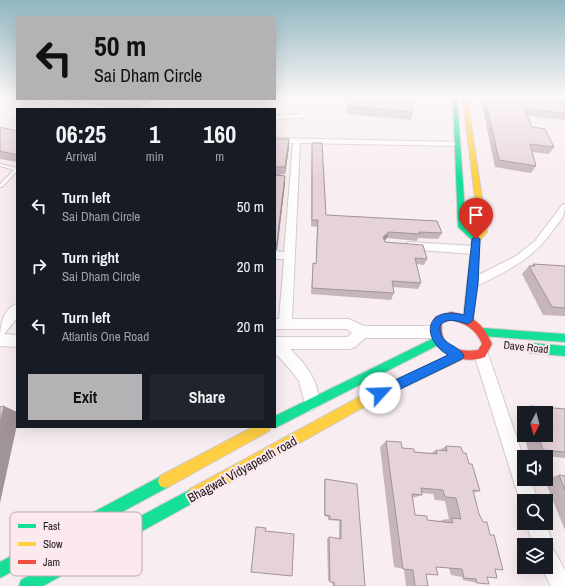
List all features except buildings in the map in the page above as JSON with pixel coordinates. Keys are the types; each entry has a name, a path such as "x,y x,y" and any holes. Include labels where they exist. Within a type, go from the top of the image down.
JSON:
{"street":[{"path":"457,125 462,227 476,239"},
{"path":"468,320 473,284 474,250 476,239 483,232 469,125"},
{"path":"276,140 458,144"},
{"path":"297,140 291,179 289,256 280,324 349,324 362,332 436,336"},
{"path":"473,284 520,259 539,243 565,207"},
{"path":"395,245 474,250"},
{"path":"276,255 289,256"},
{"path":"6,325 16,310"},
{"path":"487,348 475,357 458,356 443,347 436,336 438,320 444,317 456,316 468,320 482,332 487,348 526,494"},
{"path":"276,343 350,343 362,332"},
{"path":"482,332 565,338"},
{"path":"276,421 436,336"},
{"path":"0,340 16,341"},
{"path":"276,344 301,369 310,389 311,402"},
{"name":"Dave Road","path":"523,347 565,351"},
{"name":"Bhagwat Vidyapeeth road","path":"142,523 367,399 458,356"},
{"path":"108,512 264,428"},
{"path":"0,570 10,565"},
{"path":"553,569 562,586"},
{"name":"Bhagwat Vidyapeeth road","path":"27,586 45,576"}],"lane":[{"path":"0,165 16,169 0,186"}],"traffic: fast":[{"path":"456,125 462,227 476,239"},
{"path":"482,332 565,338"},
{"path":"276,421 438,340"},
{"path":"530,348 565,351"},
{"path":"108,512 165,481"},
{"path":"142,523 195,494"},
{"path":"0,570 10,565"},
{"path":"27,586 45,576"}],"traffic: slow":[{"path":"468,320 476,239 483,232 469,125"},
{"path":"195,494 367,399 459,356"},
{"path":"165,481 263,428"}],"traffic: jam":[{"path":"451,316 469,321 478,328 487,344 481,354 463,355 448,350 442,345 438,338 438,320 451,316"}],"route":[{"path":"380,393 458,356 443,347 438,340 435,332 435,326 438,320 444,317 460,317 468,320 473,284 474,250 476,239"}]}
